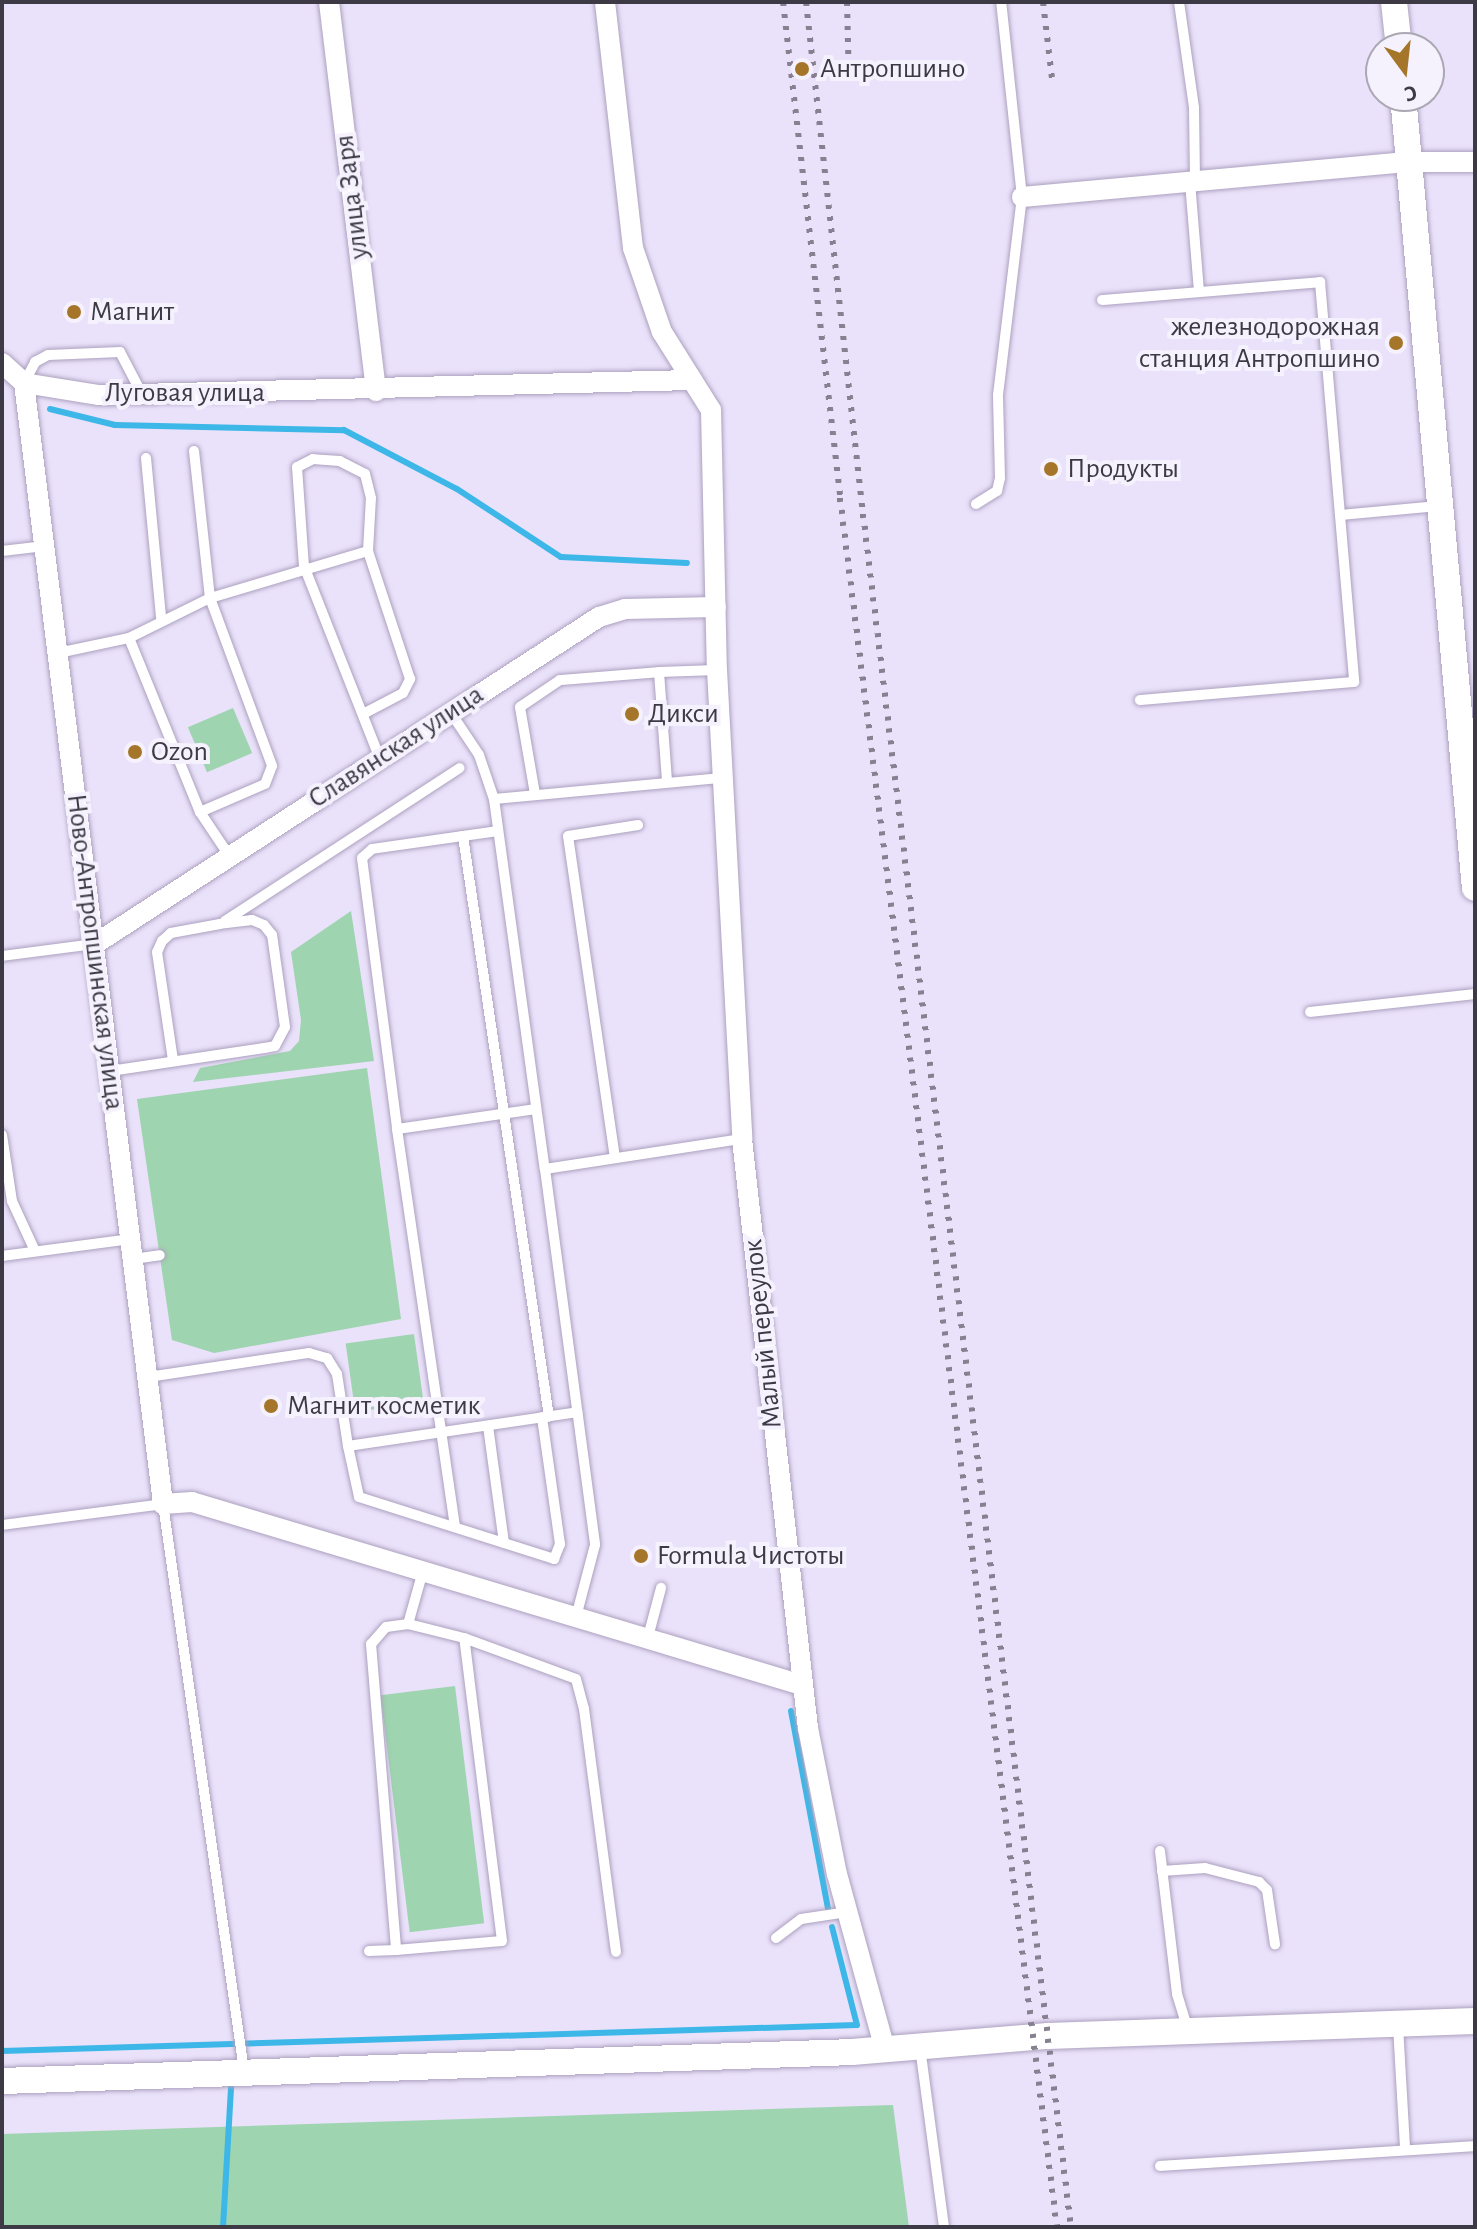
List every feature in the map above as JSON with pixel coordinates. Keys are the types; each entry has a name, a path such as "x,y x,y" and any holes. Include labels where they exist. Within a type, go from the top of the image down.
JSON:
{"street":[{"name":"улица Заря","path":"329,2 376,391"},
{"name":"Малый переулок","path":"605,2 633,248 662,332 711,410 717,670 742,1139 802,1685 848,1912 885,2050"},
{"path":"1394,2 1397,32"},
{"path":"1404,112 1475,888"},
{"path":"1022,197 1409,162 1475,162"},
{"path":"2,363 25,392"},
{"name":"Луговая улица","path":"25,392 99,395 376,391 692,380"},
{"name":"Ново-Антропшинская улица","path":"25,392 47,546 163,1504"},
{"name":"Славянская улица","path":"95,944 228,854 599,617 625,609 716,607"},
{"path":"163,1504 192,1502 802,1685"},
{"path":"2,2081 885,2050 1189,2032 1475,2021"}],"lane":[{"path":"976,504 997,491 1000,478 998,395 1022,197 1001,2"},
{"path":"1179,2 1193,97 1193,182 1199,292"},
{"path":"1102,300 1320,282 1354,682 1140,700"},
{"path":"25,392 35,362 48,355 120,352 142,394"},
{"path":"194,451 210,598 272,766 265,784 200,812"},
{"path":"146,458 161,618"},
{"path":"363,714 403,693 410,679 368,551 371,498 365,474 340,461 313,459 297,467 304,566 380,759"},
{"path":"1340,515 1439,506"},
{"path":"2,551 47,546"},
{"path":"58,653 129,638 161,618 210,598 304,566 368,551"},
{"path":"129,638 200,812 228,854"},
{"path":"535,794 520,707 560,680 717,670"},
{"path":"659,672 667,781"},
{"path":"451,713 479,755 494,799 595,1545 576,1617"},
{"path":"220,924 460,768"},
{"path":"494,799 722,778"},
{"path":"615,1158 568,836 638,825"},
{"path":"362,858 372,849 498,831"},
{"path":"148,1377 309,1353 327,1358 337,1374 359,1497 554,1559 560,1544 545,1417 463,836"},
{"path":"350,841 362,858 397,1129 455,1527"},
{"path":"110,1071 275,1046 285,1027 272,935 252,920 171,933 157,952 173,1061"},
{"path":"2,956 95,944"},
{"path":"1310,1012 1475,994"},
{"path":"397,1129 535,1109"},
{"path":"2,1135 12,1201 35,1251"},
{"path":"545,1169 742,1139"},
{"path":"2,1256 35,1251 132,1249 160,1255"},
{"path":"348,1446 577,1412"},
{"path":"488,1426 504,1543"},
{"path":"2,1525 163,1504 244,2073"},
{"path":"408,1624 423,1571"},
{"path":"648,1637 661,1588"},
{"path":"396,1950 371,1644 386,1627 408,1624 464,1638 576,1679 616,1952"},
{"path":"369,1951 502,1941 464,1638"},
{"path":"1160,1851 1177,1994 1189,2032"},
{"path":"1162,1871 1205,1868 1259,1882 1267,1890 1275,1944"},
{"path":"776,1938 801,1919 848,1912"},
{"path":"1398,2024 1405,2149"},
{"path":"920,2047 944,2227"},
{"path":"1160,2166 1475,2146"}],"green space":[{"path":"233,708 252,753 207,772 188,727"},
{"path":"351,911 374,1061 193,1082 200,1068 290,1051 299,1041 301,1020 291,952"},
{"path":"367,1068 401,1319 214,1353 172,1340 137,1099"},
{"path":"414,1334 424,1402 355,1412 346,1344"},
{"path":"455,1686 484,1923 410,1932 381,1695"},
{"path":"893,2105 909,2227 2,2227 2,2134"}],"waterway":[{"path":"50,409 115,425 344,430 457,489 561,557 687,563"},
{"path":"791,1711 828,1909"},
{"path":"2,2051 857,2025 832,1927"},
{"path":"223,2227 231,2087"}],"railway":[{"path":"783,2 840,498 1057,2227"},
{"path":"806,2 863,514 1071,2227"},
{"path":"847,2 849,82"},
{"path":"1043,2 1052,79"}],"place":[{"name":"Антропшино","path":"802,69"},
{"name":"Магнит","path":"74,312"},
{"name":"железнодорожная станция Антропшино","path":"1396,343"},
{"name":"Продукты","path":"1051,469"},
{"name":"Дикси","path":"632,714"},
{"name":"Ozon","path":"135,752"},
{"name":"Магнит косметик","path":"271,1406"},
{"name":"Formula Чистоты","path":"641,1556"}]}
